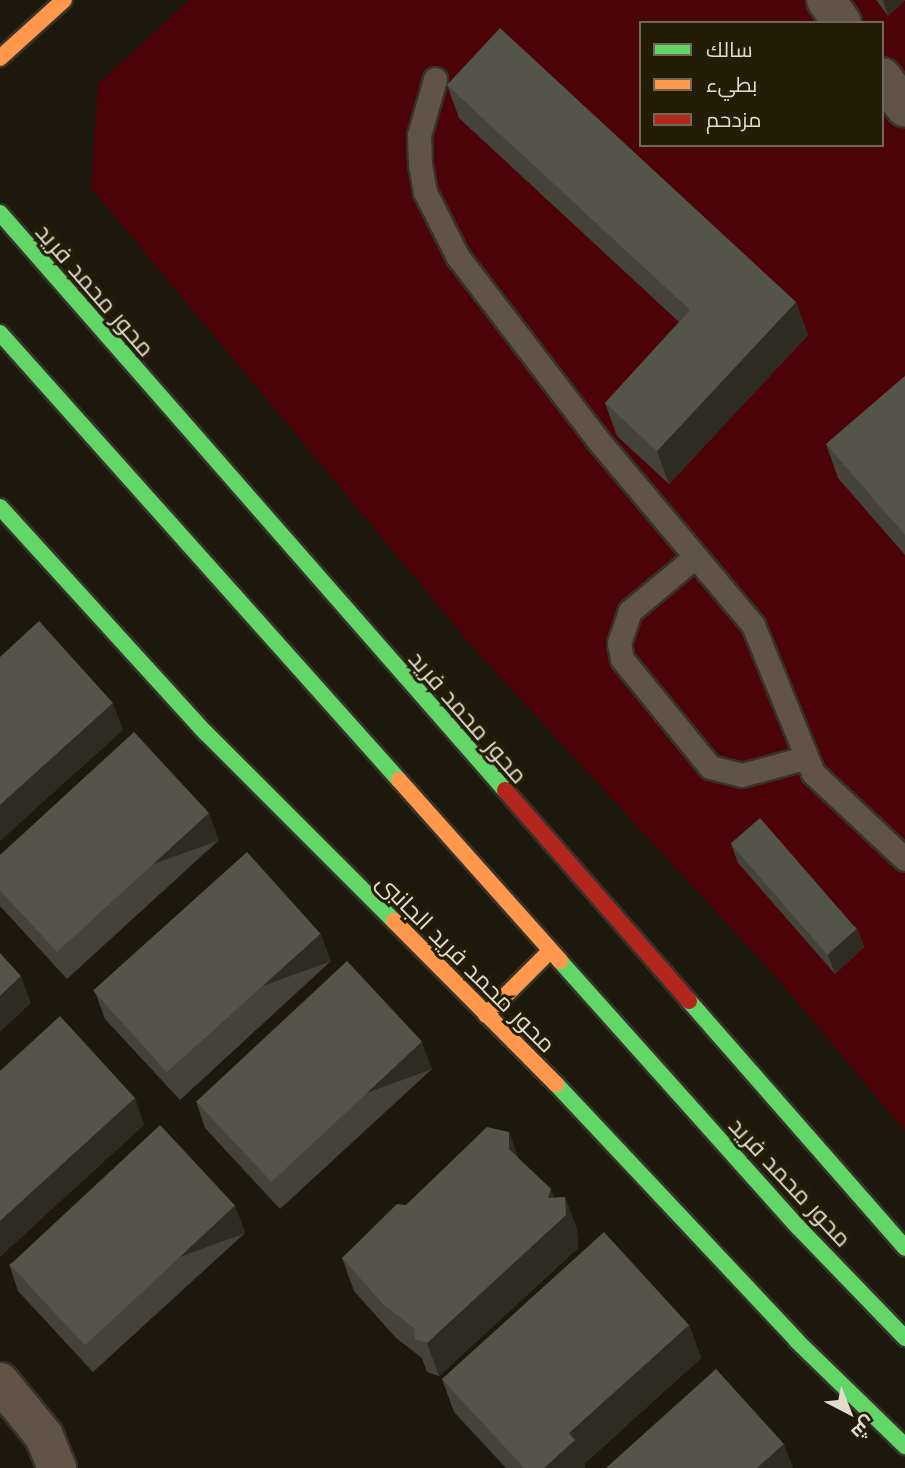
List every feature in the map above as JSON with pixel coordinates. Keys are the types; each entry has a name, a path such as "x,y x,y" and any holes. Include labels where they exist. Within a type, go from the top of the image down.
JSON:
{"main road":[{"path":"0,58 58,1"},
{"name":"محور محمد فريد","path":"2,219 905,1248"},
{"name":"محور محمد فريد","path":"0,334 550,951 905,1338"},
{"name":"محور محمد فريد الجانبى","path":"0,507 206,733 486,1015 797,1341 905,1446"},
{"path":"486,1015 550,951"}],"street":[{"path":"826,0 841,21"},
{"path":"0,1382 44,1436 57,1468"}],"lane":[{"path":"435,79 419,135 425,192 437,219 466,267 597,439 737,604 766,648 804,758 832,794 905,859"},
{"path":"695,557 630,611 619,643 622,659 710,767 743,775 804,758"}],"shaded area":[{"path":"189,0 905,0 905,1131 777,978 475,650 91,188 98,84"}],"building":[{"path":"500,28 796,302 657,451 605,403 690,310 447,85"},
{"path":"905,376 905,535 826,444"},
{"path":"39,621 113,703 0,805 0,657"},
{"path":"134,732 209,813 57,952 0,890 0,855"},
{"path":"760,818 856,929 827,955 731,844"},
{"path":"247,852 321,934 167,1072 93,991"},
{"path":"0,953 21,976 0,996"},
{"path":"347,961 422,1041 271,1182 196,1101"},
{"path":"60,1016 135,1098 0,1221 0,1071"},
{"path":"160,1125 235,1205 85,1345 10,1265"},
{"path":"487,1127 509,1132 509,1149 551,1189 548,1198 565,1197 566,1215 427,1343 415,1339 414,1328 384,1305 342,1258 397,1204 406,1205"},
{"path":"604,1232 689,1325 569,1433 575,1440 544,1468 524,1468 442,1379"},
{"path":"716,1369 784,1444 757,1468 606,1468"}],"traffic: fast":[{"path":"0,213 505,790"},
{"path":"0,333 399,780"},
{"path":"0,507 206,733 394,921"},
{"path":"560,961 797,1226 905,1338"},
{"path":"689,1001 905,1248"},
{"path":"556,1084 797,1341 905,1446"}],"traffic: slow":[{"path":"0,58 64,0"},
{"path":"399,780 560,961"},
{"path":"394,921 556,1084"},
{"path":"486,1015 550,951"}],"traffic: jam":[{"path":"505,790 689,1001"}]}
